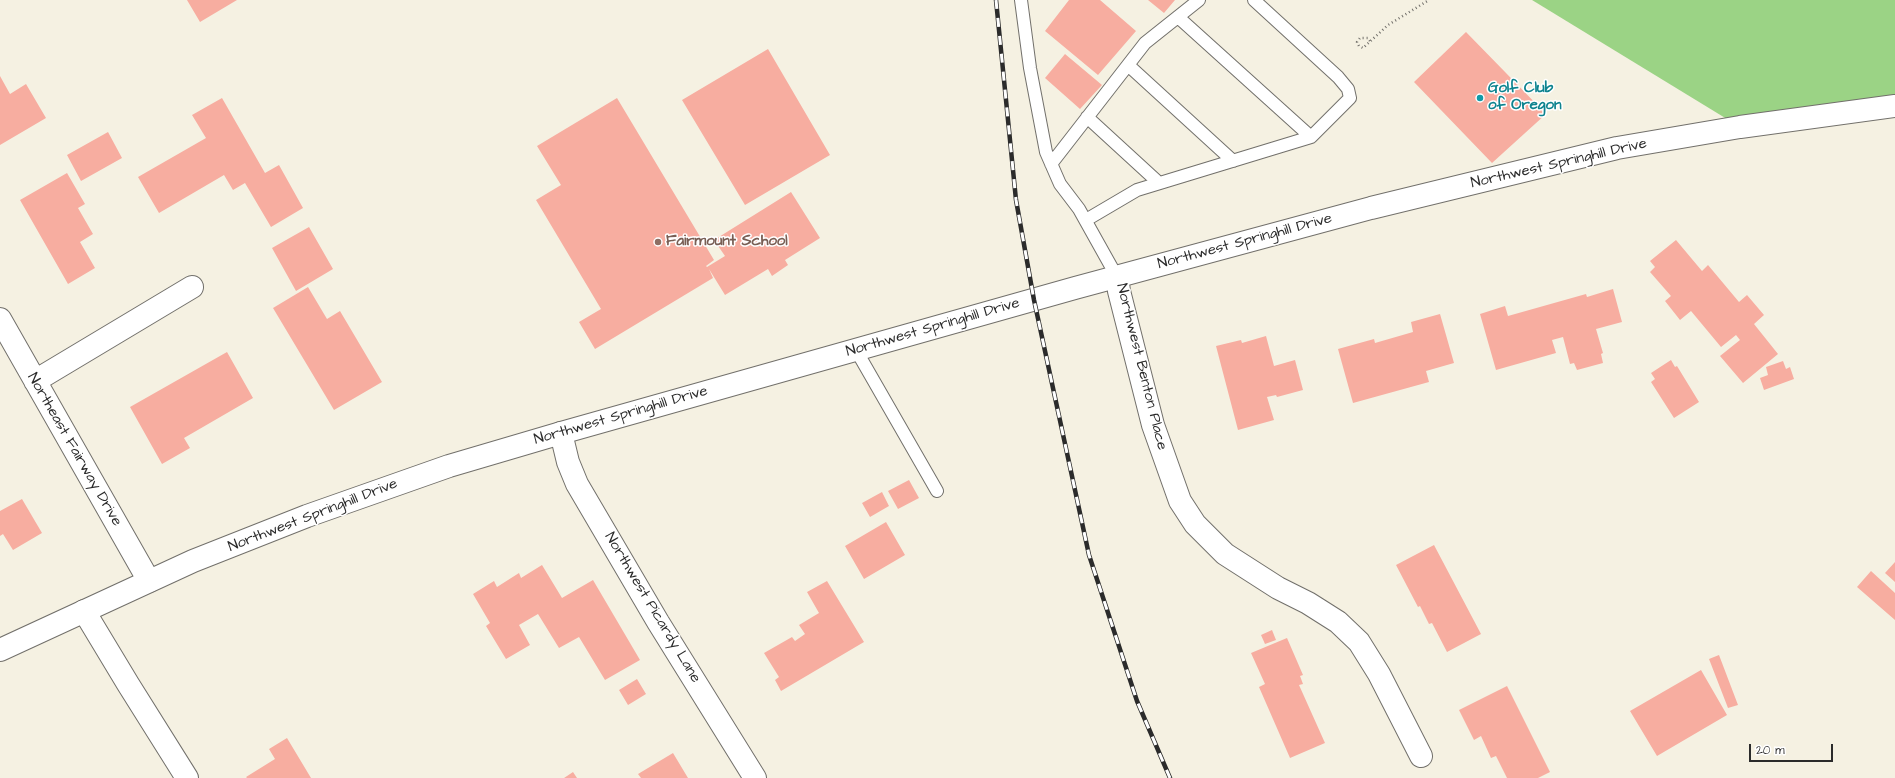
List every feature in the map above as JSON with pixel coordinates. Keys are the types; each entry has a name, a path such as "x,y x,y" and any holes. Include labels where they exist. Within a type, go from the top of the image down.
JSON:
{"main road":[{"name":"Northwest Springhill Drive","path":"0,650 149,581 314,513 449,466 561,433 1118,277 1371,208 1617,148 1740,127 1895,106"},
{"name":"Northwest Benton Place","path":"1118,277 1119,291 1152,425 1180,501 1195,524 1226,554 1278,588 1308,603 1338,622 1359,642 1379,674 1421,756"},
{"path":"35,381 192,287"},
{"name":"Northeast Fairway Drive","path":"0,319 149,581"},
{"name":"Northwest Picardy Lane","path":"561,433 568,462 578,484 658,622 755,778"},
{"path":"84,611 187,778"}],"lane":[{"path":"1021,0 1030,68 1046,152 1060,184 1079,208 1118,277"},
{"path":"1051,164 1145,43 1199,0"},
{"path":"1086,220 1137,190 1311,137 1350,98 1348,89 1338,77 1254,0"},
{"path":"1178,17 1311,137"},
{"path":"1128,65 1233,161"},
{"path":"1088,117 1159,183"},
{"path":"856,350 937,491"}],"path":[{"path":"1370,41 1368,38 1360,38 1357,42 1359,46 1363,48 1388,25 1429,0"}],"green space":[{"path":"1532,0 1895,0 1895,111 1740,127"}],"building":[{"path":"187,0 237,0 200,22"},
{"path":"1069,0 1100,0 1136,31 1098,75 1045,31"},
{"path":"1148,0 1175,0 1164,13"},
{"name":"Golf Club of Oregon","path":"1466,32 1546,114 1492,163 1414,82"},
{"path":"768,49 830,155 745,205 682,100"},
{"path":"1065,54 1102,85 1080,109 1045,78"},
{"path":"0,76 10,94 26,84 46,118 0,145"},
{"path":"222,98 265,173 279,165 303,208 271,227 245,183 233,190 224,175 159,213 138,177 206,138 192,115"},
{"path":"617,98 714,260 706,266 707,267 725,256 714,240 791,192 820,238 785,260 788,265 772,276 768,269 725,295 709,269 713,278 595,349 579,322 601,309 536,200 561,185 537,146"},
{"path":"108,132 122,158 81,181 67,155"},
{"path":"67,173 85,204 78,208 93,234 80,242 95,268 68,284 20,200"},
{"path":"309,227 333,269 296,291 272,248"},
{"path":"1676,240 1702,271 1708,265 1739,302 1747,295 1764,315 1754,324 1778,354 1743,383 1720,356 1740,340 1736,335 1721,347 1691,311 1680,320 1665,301 1671,296 1650,272 1655,267 1650,261"},
{"path":"308,287 327,319 340,311 382,382 334,410 273,308"},
{"path":"1613,289 1622,322 1596,329 1603,353 1601,354 1603,363 1577,370 1574,363 1570,364 1563,337 1552,340 1556,353 1496,370 1480,314 1505,306 1508,316 1586,294 1587,297"},
{"path":"1440,314 1454,363 1426,371 1429,382 1353,403 1338,349 1374,339 1375,343 1413,332 1411,322"},
{"path":"1266,336 1274,366 1295,360 1303,390 1277,397 1276,395 1267,397 1274,420 1238,430 1216,346 1241,340 1242,343"},
{"path":"227,352 253,398 184,438 190,448 162,464 130,407"},
{"path":"1671,360 1675,367 1677,366 1699,402 1674,418 1651,382 1655,379 1651,373"},
{"path":"1783,361 1786,369 1790,367 1794,379 1764,390 1760,378 1768,375 1766,367"},
{"path":"909,480 919,498 898,509 888,491"},
{"path":"882,492 889,506 870,517 862,503"},
{"path":"22,499 42,533 13,550 3,534 0,536 0,511"},
{"path":"886,522 905,555 864,579 845,546"},
{"path":"1434,545 1481,634 1447,652 1432,623 1429,624 1420,606 1418,607 1396,565"},
{"path":"1895,562 1895,582 1885,573"},
{"path":"542,565 562,598 593,580 640,660 605,680 579,637 559,648 538,614 519,625 530,645 506,659 486,626 490,623 473,594 494,581 497,587 519,573 521,578"},
{"path":"1871,571 1895,593 1895,620 1857,587"},
{"path":"827,581 864,642 781,691 775,680 779,677 764,653 792,637 795,641 805,634 799,625 819,613 807,592"},
{"path":"1272,630 1276,640 1265,644 1261,635"},
{"path":"1287,638 1303,675 1300,676 1303,684 1299,685 1325,743 1290,758 1259,687 1265,684 1251,653"},
{"path":"1719,655 1738,705 1728,708 1709,659"},
{"path":"1701,670 1727,715 1657,756 1630,711"},
{"path":"637,679 646,694 628,705 619,690"},
{"path":"1507,686 1550,772 1538,778 1507,778 1496,756 1491,758 1481,736 1474,740 1459,710"},
{"path":"287,738 311,778 246,777 275,759 269,749"},
{"path":"673,753 688,778 641,778 638,774"},
{"path":"573,772 577,778 564,778"}],"railway":[{"path":"996,0 1016,200 1034,300 1089,555 1137,701 1170,778"}],"place":[{"name":"Golf Club of Oregon","path":"1480,98"},
{"name":"Fairmount School","path":"658,242"}]}
